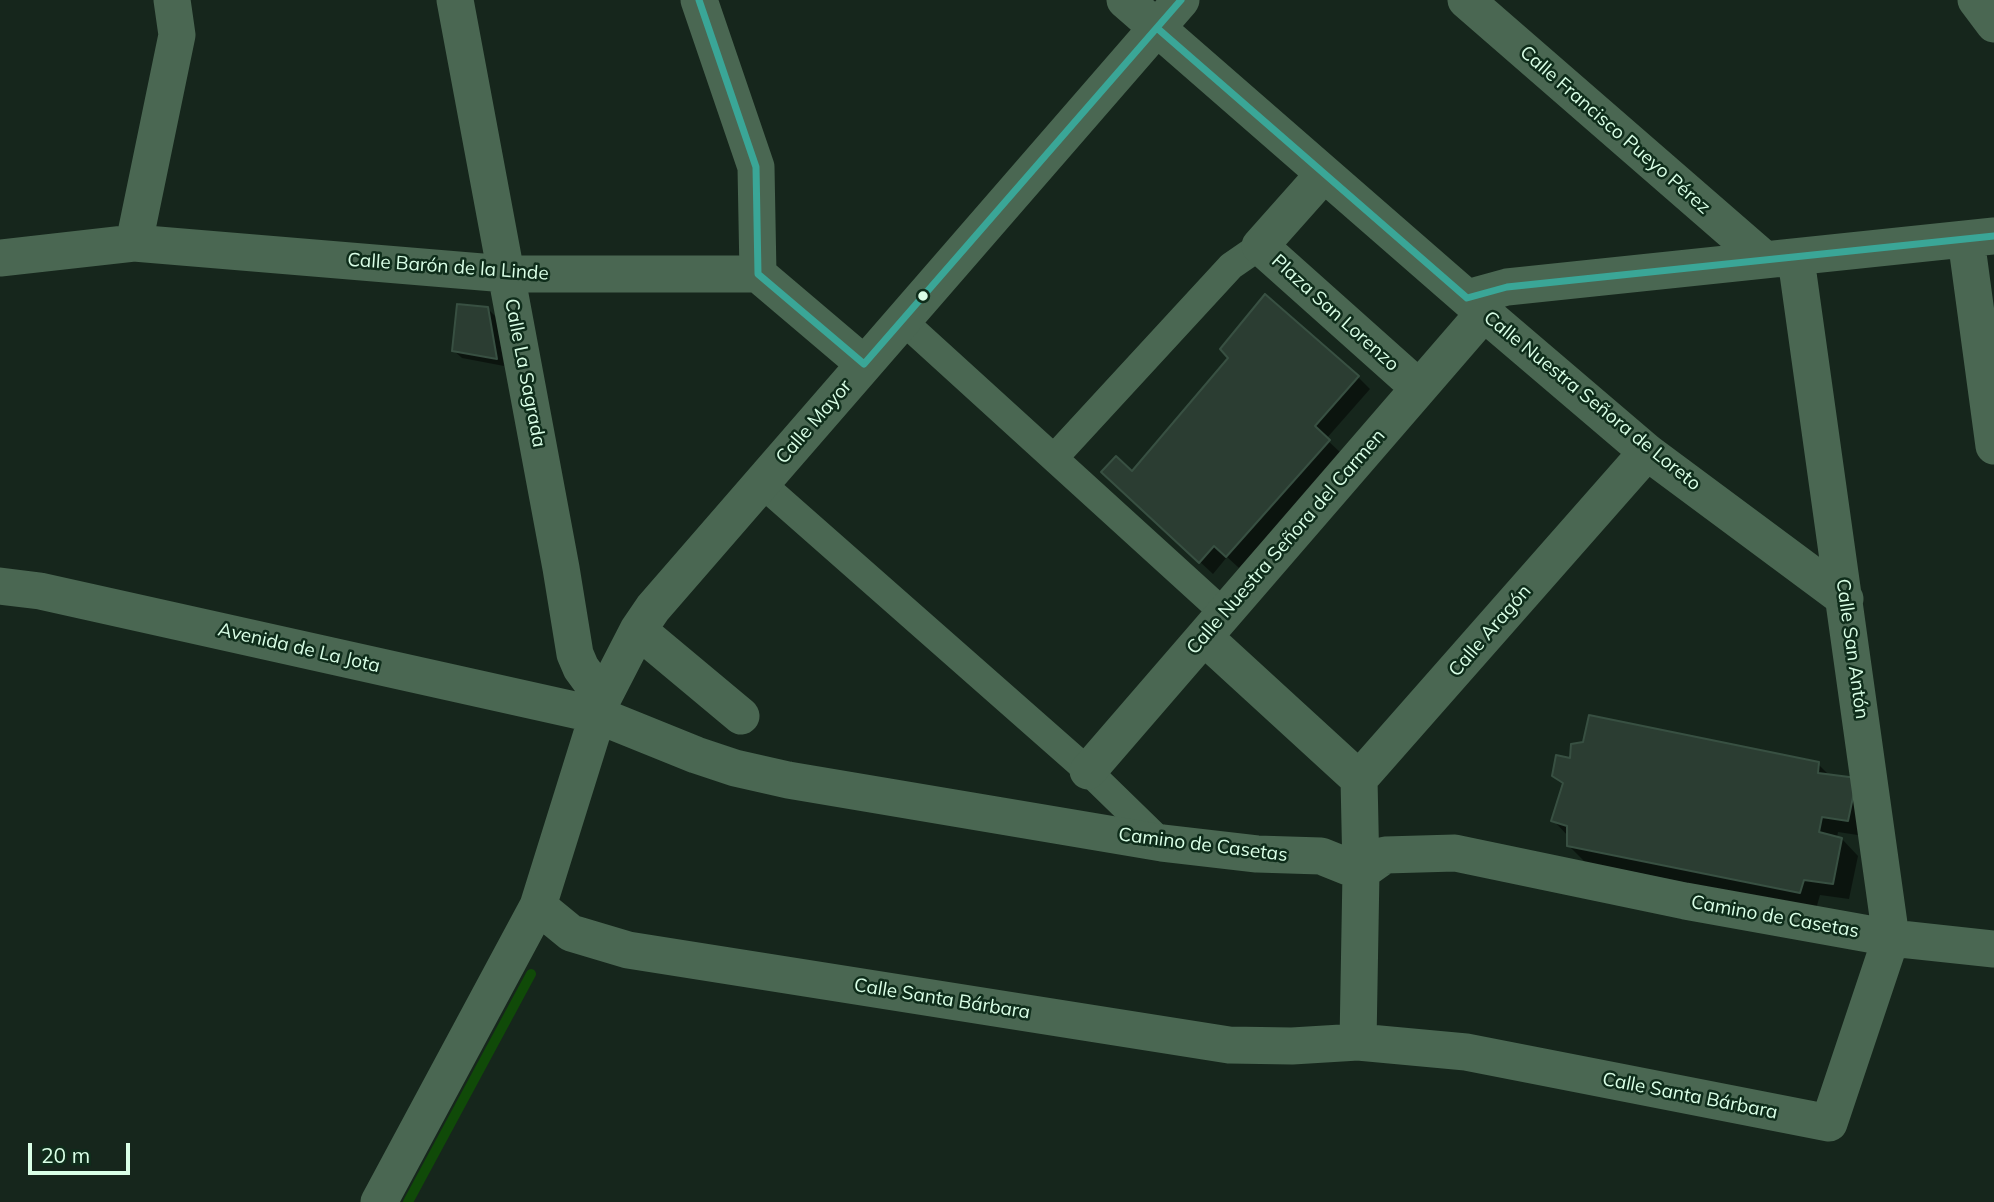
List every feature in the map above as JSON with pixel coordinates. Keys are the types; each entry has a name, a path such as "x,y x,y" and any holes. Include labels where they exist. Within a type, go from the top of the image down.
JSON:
{"street":[{"path":"134,243 177,35 172,0"},
{"name":"Calle La Sagrada","path":"455,0 575,654 600,706"},
{"path":"699,0 756,167 758,274 864,364"},
{"name":"Calle Nuestra Señora de Loreto","path":"1125,0 1647,452 1845,599"},
{"name":"Calle Mayor","path":"379,1202 538,906 600,706 638,630 653,608 761,482 1181,0"},
{"name":"Calle Francisco Pueyo Pérez","path":"1466,0 1779,259"},
{"path":"1976,0 1994,24"},
{"name":"Plaza San Lorenzo","path":"1324,174 1260,246 1419,388"},
{"path":"1475,305 1507,287 1980,238 1994,446"},
{"name":"Calle Barón de la Linde","path":"0,258 134,243 506,274 758,274"},
{"path":"1054,458 1231,266 1260,246"},
{"name":"Calle San Antón","path":"1779,259 1845,599 1891,938"},
{"name":"Calle Nuestra Señora del Carmen","path":"1088,771 1419,388 1475,305"},
{"path":"902,320 1054,458 1359,779 1360,821 1373,863 1358,1042"},
{"name":"Calle Aragón","path":"1359,779 1647,452"},
{"path":"761,482 1088,771 1162,843"},
{"name":"Avenida de La Jota","path":"0,586 40,591 600,706"},
{"path":"638,630 741,716"},
{"name":"Camino de Casetas","path":"600,706 696,755 775,777 1162,843 1257,854 1321,856 1373,863 1455,853 1685,901 1891,938"},
{"path":"1321,856 1360,821"},
{"name":"Calle Santa Bárbara","path":"538,906 571,933 628,950 1229,1045 1292,1046 1358,1042 1493,1056 1829,1124 1891,938"},
{"path":"1891,938 1994,949"}],"building":[{"path":"1265,294 1359,376 1315,426 1330,440 1226,557 1214,546 1199,563 1101,472 1116,456 1132,471 1228,358 1220,349"},
{"path":"457,304 488,307 497,359 452,351"},
{"path":"1589,715 1819,762 1818,773 1857,778 1848,821 1822,817 1819,832 1842,838 1833,884 1804,880 1800,893 1567,846 1567,826 1551,821 1563,783 1552,776 1556,755 1570,758 1571,744 1583,742"}],"waterway":[{"path":"408,1202 531,974"}],"transit line":[{"path":"699,0 756,167 758,274 864,364 1181,0"},
{"path":"1157,28 1467,298 1507,287 1994,236"}]}
